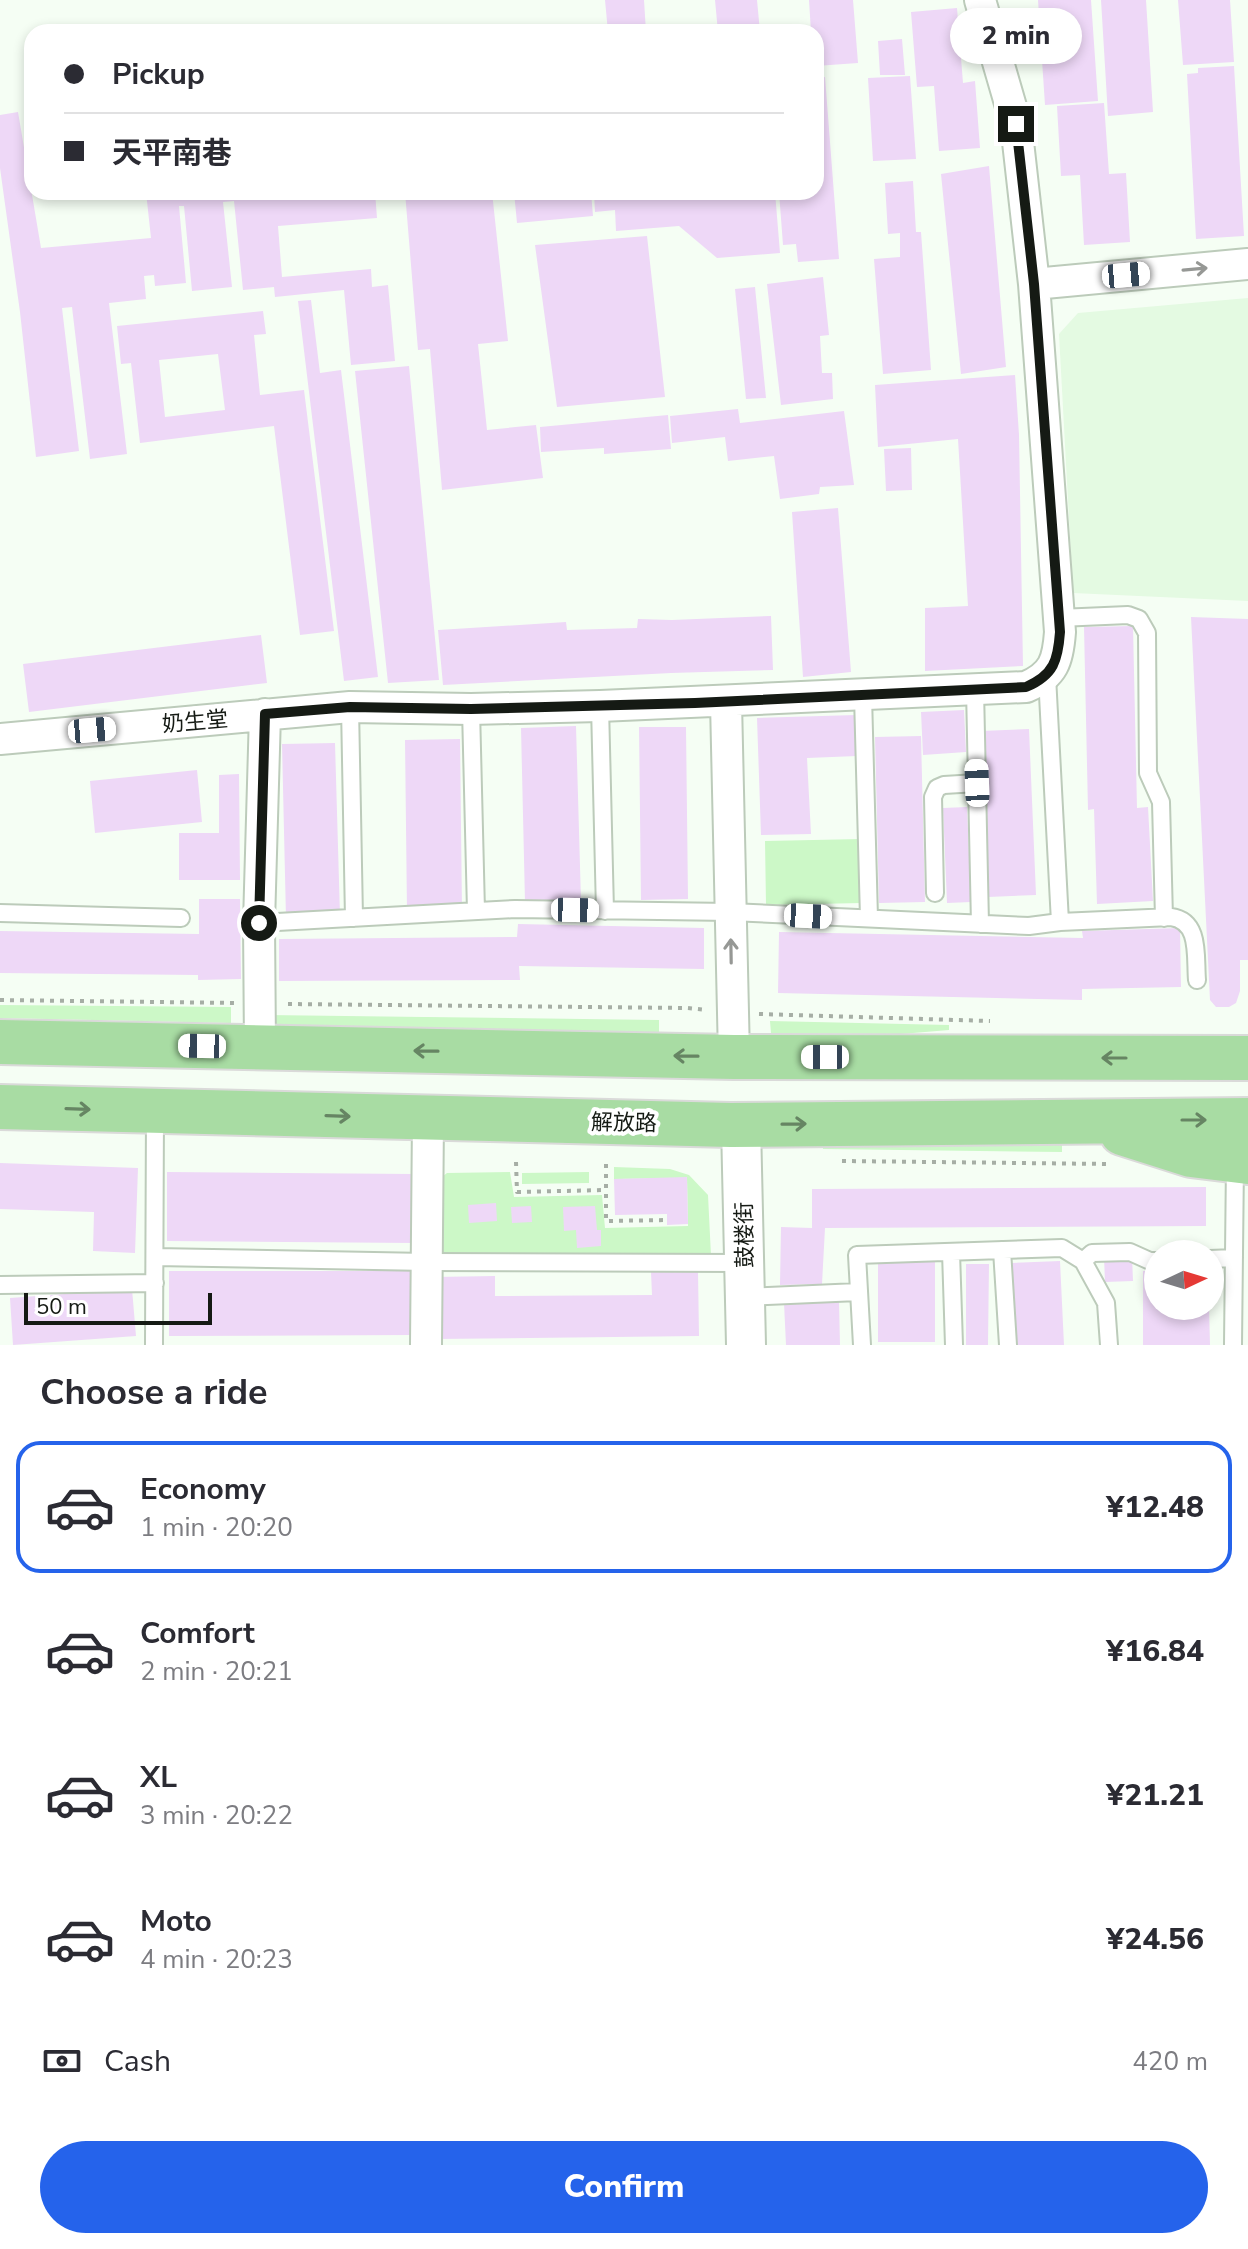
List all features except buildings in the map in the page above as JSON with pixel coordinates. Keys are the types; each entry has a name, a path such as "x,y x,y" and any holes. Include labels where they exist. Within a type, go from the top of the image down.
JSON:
{"main road":[{"path":"0,1042 734,1057 1248,1058"},
{"name":"解放路","path":"0,1107 736,1125 1081,1121 1244,1148"}],"street":[{"path":"980,0 1016,124 1034,284 1059,618 1059,653 1047,676"},
{"path":"1034,284 1248,264"},
{"name":"奶生堂","path":"0,739 350,707 471,709 863,696 1026,687 1047,676"},
{"path":"726,702 734,1057"},
{"path":"260,1047 259,923 265,714"},
{"path":"426,1345 428,1118"},
{"name":"鼓楼街","path":"736,1125 740,1280 746,1345"},
{"name":"鼓楼街","path":"737,1345 740,1280"}],"lane":[{"path":"1059,618 1128,615 1139,619 1147,633 1148,773 1161,802 1164,918"},
{"path":"1047,676 1060,922"},
{"path":"975,689 980,924"},
{"path":"863,696 869,918"},
{"path":"600,706 605,911"},
{"path":"350,707 354,918"},
{"path":"471,709 476,911"},
{"path":"935,893 933,797 937,788 944,785 977,783"},
{"path":"259,923 515,909 731,912 1029,926 1179,918 1194,936 1197,980"},
{"path":"0,913 181,918"},
{"path":"154,1345 155,1111"},
{"path":"1233,1345 1234,1258 1244,1148"},
{"path":"862,1345 857,1255 1062,1248 1083,1261 1106,1303 1109,1345"},
{"path":"1002,1250 1008,1345"},
{"path":"951,1252 954,1345"},
{"path":"1083,1261 1092,1253 1130,1252 1144,1258"},
{"path":"155,1257 427,1262 740,1280 858,1292"},
{"path":"1224,1258 1234,1258"},
{"path":"0,1285 155,1283"}],"path":[{"path":"0,1000 687,1008 733,1013"},
{"path":"516,1162 517,1192 606,1190"},
{"path":"606,1164 606,1221 667,1220"},
{"path":"606,1198 615,1198"}],"shaded area":[{"path":"1248,298 1248,601 1073,593 1059,334 1078,313"}],"green space":[{"path":"861,839 862,903 766,905 765,841"},
{"path":"0,1005 231,1007 231,1023 0,1018"},
{"path":"267,1015 659,1020 659,1033 266,1028"},
{"path":"770,1021 949,1025 949,1030 901,1034 771,1033"},
{"path":"1062,1140 1062,1152 823,1149 823,1144"},
{"path":"614,1167 670,1169 689,1175 708,1195 711,1256 439,1253 438,1180 447,1173 510,1172 514,1197 602,1195 605,1228 688,1226 687,1178 614,1179"},
{"path":"589,1172 589,1183 522,1184 522,1173"}],"route":[{"path":"259,923 265,714 350,707 471,709 863,696 1026,687 1047,676 1059,653 1060,632 1034,284 1016,124"}]}
